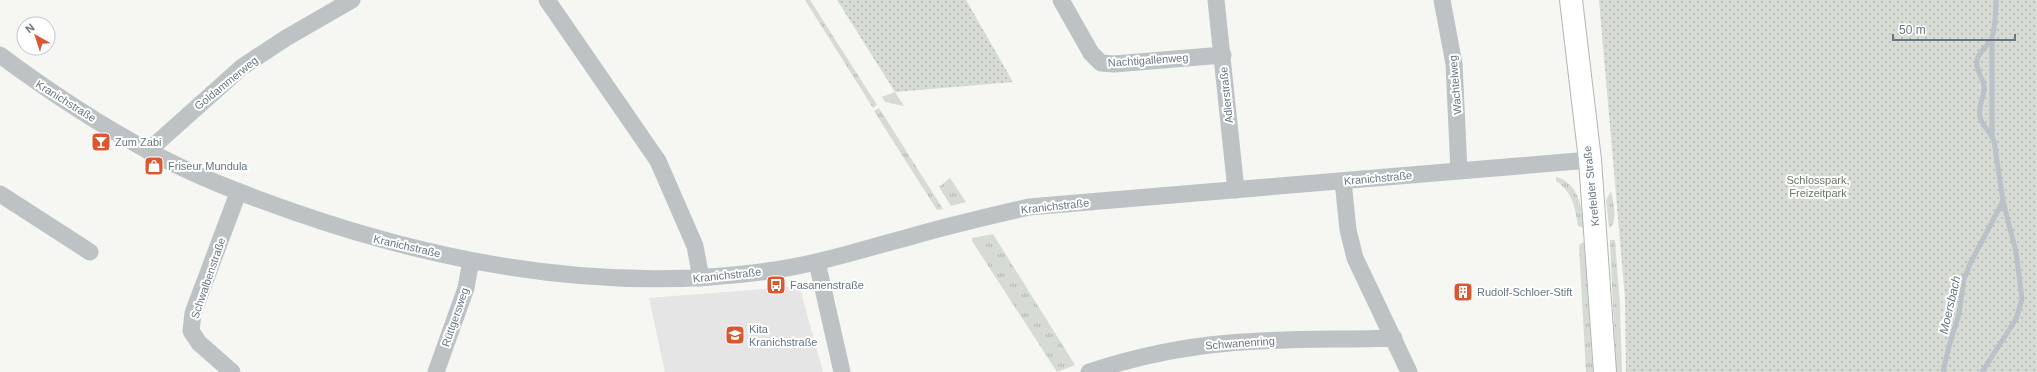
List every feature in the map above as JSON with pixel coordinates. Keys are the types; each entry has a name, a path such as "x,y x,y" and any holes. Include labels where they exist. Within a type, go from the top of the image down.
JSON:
{"main road":[{"name":"Krefelder Straße","path":"1571,0 1590,160 1605,372"}],"street":[{"name":"Goldammerweg","path":"148,151 242,67 286,38 352,0"},
{"path":"548,0 658,161 695,246 701,278"},
{"name":"Nachtigallenweg","path":"1060,0 1091,53 1101,63 1114,64 1222,54"},
{"name":"Adlerstraße","path":"1216,0 1236,190"},
{"name":"Wachtelweg","path":"1442,0 1454,64 1457,100 1459,171"},
{"name":"Kranichstraße","path":"0,55 50,92 148,151 238,193 357,234 472,261 562,275 640,279 701,278 774,270 817,262 957,224 1029,207 1590,160"},
{"path":"1343,181 1348,230 1355,258 1409,372"},
{"name":"Schwalbenstraße","path":"232,372 199,343 192,331 193,313 238,193"},
{"path":"0,194 90,252"},
{"name":"Rüttgersweg","path":"436,372 466,288 472,261"},
{"path":"817,262 842,372"},
{"name":"Schwanenring","path":"1089,372 1125,360 1208,345 1266,341 1394,338"}],"shaded area":[{"name":"Kita Kranichstraße","path":"788,287 800,289 823,372 665,372 649,298"}],"green space":[{"path":"805,0 810,0 877,105 873,108"},
{"path":"837,0 966,0 1013,82 895,92"},
{"name":"Schlosspark, Freizeitpark","path":"1599,0 2037,0 2037,372 1626,372 1625,298"},
{"path":"895,92 904,106 885,102 882,97"},
{"path":"879,108 943,209 937,210 874,111"},
{"path":"1556,177 1564,180 1570,185 1578,197 1584,228 1578,226 1576,213 1570,195 1562,185 1556,181"},
{"path":"950,178 966,202 951,206 939,187"},
{"path":"1611,191 1614,218 1612,226 1609,227 1606,200"},
{"path":"993,234 1075,365 1057,372 972,241 972,238"},
{"path":"1610,240 1615,240 1620,305 1622,372 1616,372"},
{"path":"1584,242 1593,372 1586,372 1579,246"}],"waterway":[{"name":"Moersbach","path":"1982,372 2016,319 2022,299 2016,252 2003,201 1994,141 1979,113 1984,86 1978,71 1977,60 1980,53 1992,37 1995,24 1996,0"},
{"name":"Moersbach","path":"1992,39 1992,134"},
{"name":"Moersbach","path":"1943,372 1959,314 1964,279 1970,264 2003,201"}],"place":[{"name":"Zum Zabi","path":"101,142"},
{"name":"Friseur Mundula","path":"154,166"},
{"name":"Fasanenstraße","path":"776,285"},
{"name":"Rudolf-Schloer-Stift","path":"1463,292"},
{"name":"Kita Kranichstraße","path":"735,335"}]}
